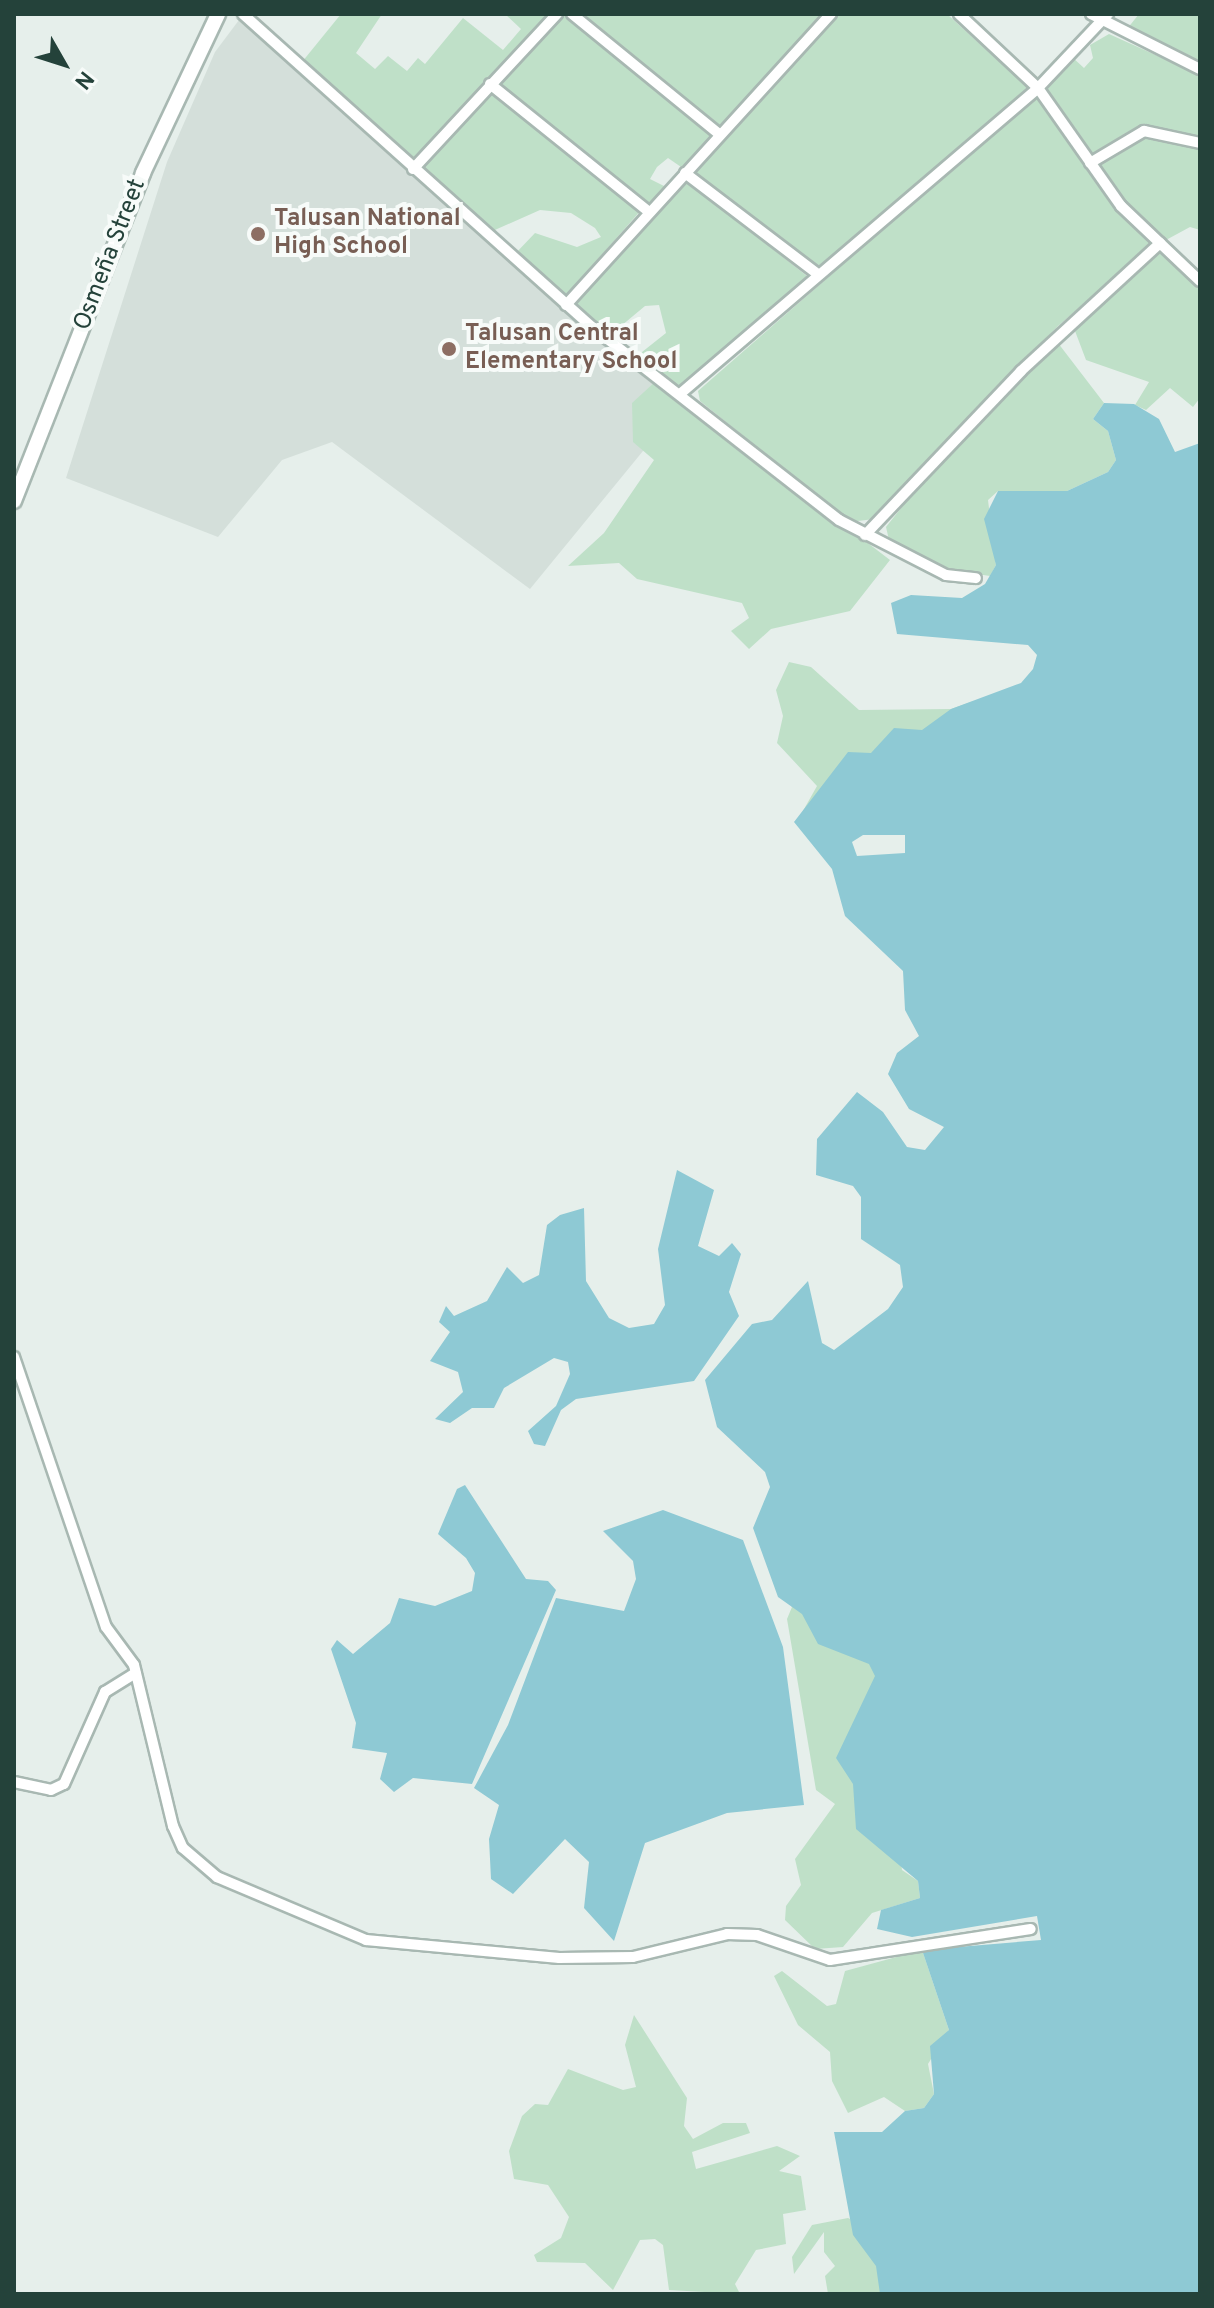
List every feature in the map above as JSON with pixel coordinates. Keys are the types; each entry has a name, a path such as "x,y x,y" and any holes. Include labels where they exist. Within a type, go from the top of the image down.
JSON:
{"main road":[{"name":"Osmeña Street","path":"14,501 154,146 218,14"}],"street":[{"path":"243,14 566,305 680,394 865,535 946,575 976,578"},
{"path":"413,169 557,14"},
{"path":"572,14 719,134"},
{"path":"566,305 831,14"},
{"path":"959,14 1038,88 1090,163 1160,243 1200,281"},
{"path":"1091,14 1104,17 1200,69"},
{"path":"680,394 1038,88 1104,17"},
{"path":"490,84 649,212"},
{"path":"1090,163 1144,131 1200,143"},
{"path":"685,173 819,275"},
{"path":"865,535 1021,371 1160,243"},
{"path":"14,1357 106,1627 136,1673 148,1739 183,1848 217,1877 366,1940 603,1960 727,1934 757,1935 830,1960 1031,1929"},
{"path":"14,1782 51,1790 64,1784 105,1692 136,1673"}],"shaded area":[{"path":"239,20 679,407 530,589 332,442 282,460 218,537 66,478 167,162 215,52"}],"green space":[{"path":"341,14 382,14 356,53 375,69 388,56 407,71 418,58 425,64 463,18 503,50 521,29 505,14 550,14 413,162 302,62"},
{"path":"563,14 715,134 684,169 668,158 657,167 650,179 668,188 650,206 495,82"},
{"path":"576,14 823,14 719,129"},
{"path":"836,14 947,14 1028,88 818,270 691,173"},
{"path":"1139,14 1200,14 1200,66 1127,29"},
{"path":"1109,34 1200,75 1200,230 1190,227 1166,240 1125,205 1044,88 1072,57 1084,68 1093,58 1090,45"},
{"path":"490,92 642,209 564,298 514,255 535,233 577,247 601,237 595,228 571,213 540,210 488,233 419,167"},
{"path":"1038,94 1084,164 1154,243 1058,326 874,519 850,522 700,401 698,391"},
{"path":"685,180 807,276 680,389 637,356 666,333 659,305 645,306 609,336 574,306"},
{"path":"1159,249 1200,287 1200,398 1193,407 1170,388 1146,410 1135,405 1149,382 1086,360 1075,331"},
{"path":"1058,343 1104,403 1093,419 1108,431 1116,460 1108,472 1067,491 998,491 988,500 996,565 990,576 951,570 889,540 886,527 933,468"},
{"path":"656,381 890,560 850,611 771,629 749,649 731,631 749,618 742,603 637,579 619,563 568,566 604,533 654,460 633,442 632,403"},
{"path":"789,662 811,667 859,710 951,709 974,701 996,717 898,736 799,818 817,786 777,743 783,716 776,690"},
{"path":"855,1475 902,1870 918,1881 920,1898 872,1913 843,1947 815,1949 785,1920 786,1906 801,1885 795,1859 835,1804 816,1790 787,1619 792,1607 775,1586 785,1591"},
{"path":"922,1950 949,2030 928,2064 934,2094 924,2108 905,2111 884,2097 848,2113 832,2081 830,2052 798,2025 774,1976 782,1971 827,2006 836,2004 845,1971"},
{"path":"634,2015 687,2098 684,2126 693,2139 723,2123 746,2123 750,2133 692,2152 696,2169 777,2146 800,2156 779,2171 801,2176 806,2210 783,2214 786,2244 756,2250 735,2284 740,2294 669,2290 663,2245 655,2239 640,2240 613,2290 585,2263 537,2262 534,2255 561,2238 569,2217 548,2185 514,2179 509,2151 522,2116 535,2104 548,2105 568,2069 623,2090 636,2087 625,2045"},
{"path":"848,2218 1000,2294 828,2294 825,2276 835,2266 824,2252 824,2232 794,2274 792,2257 812,2225"}],"water":[{"path":"1104,403 1134,404 1159,419 1175,452 1200,443 1200,2294 880,2294 876,2266 853,2235 834,2132 882,2132 905,2111 924,2108 934,2094 930,2046 949,2030 922,1950 1041,1940 1037,1916 912,1937 877,1929 881,1910 920,1898 918,1881 856,1829 853,1784 836,1758 875,1676 869,1664 818,1644 802,1614 778,1597 753,1528 770,1487 765,1472 717,1427 705,1380 752,1324 772,1320 808,1281 822,1343 834,1350 888,1309 903,1287 900,1265 861,1239 861,1197 853,1186 816,1175 817,1139 857,1092 883,1112 907,1147 925,1150 944,1127 909,1109 888,1074 897,1053 919,1036 905,1010 903,971 845,916 832,869 794,822 848,752 871,753 894,728 922,730 951,709 1021,683 1033,669 1037,655 1028,645 897,634 891,603 911,595 962,598 985,584 996,565 984,519 998,491 1067,491 1108,472 1116,460 1108,431 1093,419"},
{"path":"677,1170 714,1190 698,1246 719,1256 732,1243 741,1254 729,1292 739,1316 694,1381 576,1399 561,1410 545,1446 534,1444 528,1431 556,1406 570,1374 568,1362 554,1358 504,1388 494,1408 472,1408 450,1423 435,1419 463,1392 458,1372 430,1361 450,1332 439,1322 446,1306 454,1316 487,1301 507,1267 523,1283 539,1275 547,1225 560,1215 584,1208 586,1281 609,1318 629,1328 654,1324 665,1305 658,1249"},
{"path":"465,1485 526,1579 548,1581 556,1590 472,1784 413,1778 394,1792 380,1779 387,1753 352,1748 356,1723 331,1649 337,1640 353,1654 390,1623 399,1598 435,1606 472,1591 475,1573 466,1558 438,1534 457,1489"},
{"path":"663,1510 743,1540 783,1647 804,1805 727,1813 645,1843 614,1941 584,1908 589,1862 565,1839 513,1894 491,1879 489,1839 499,1805 474,1788 508,1725 556,1598 624,1611 636,1579 633,1561 603,1531"}],"pier":[{"path":"863,835 905,835 905,853 857,856 852,842"}],"place":[{"name":"Talusan National High School","path":"258,234"},
{"name":"Talusan Central Elementary School","path":"449,349"}]}
